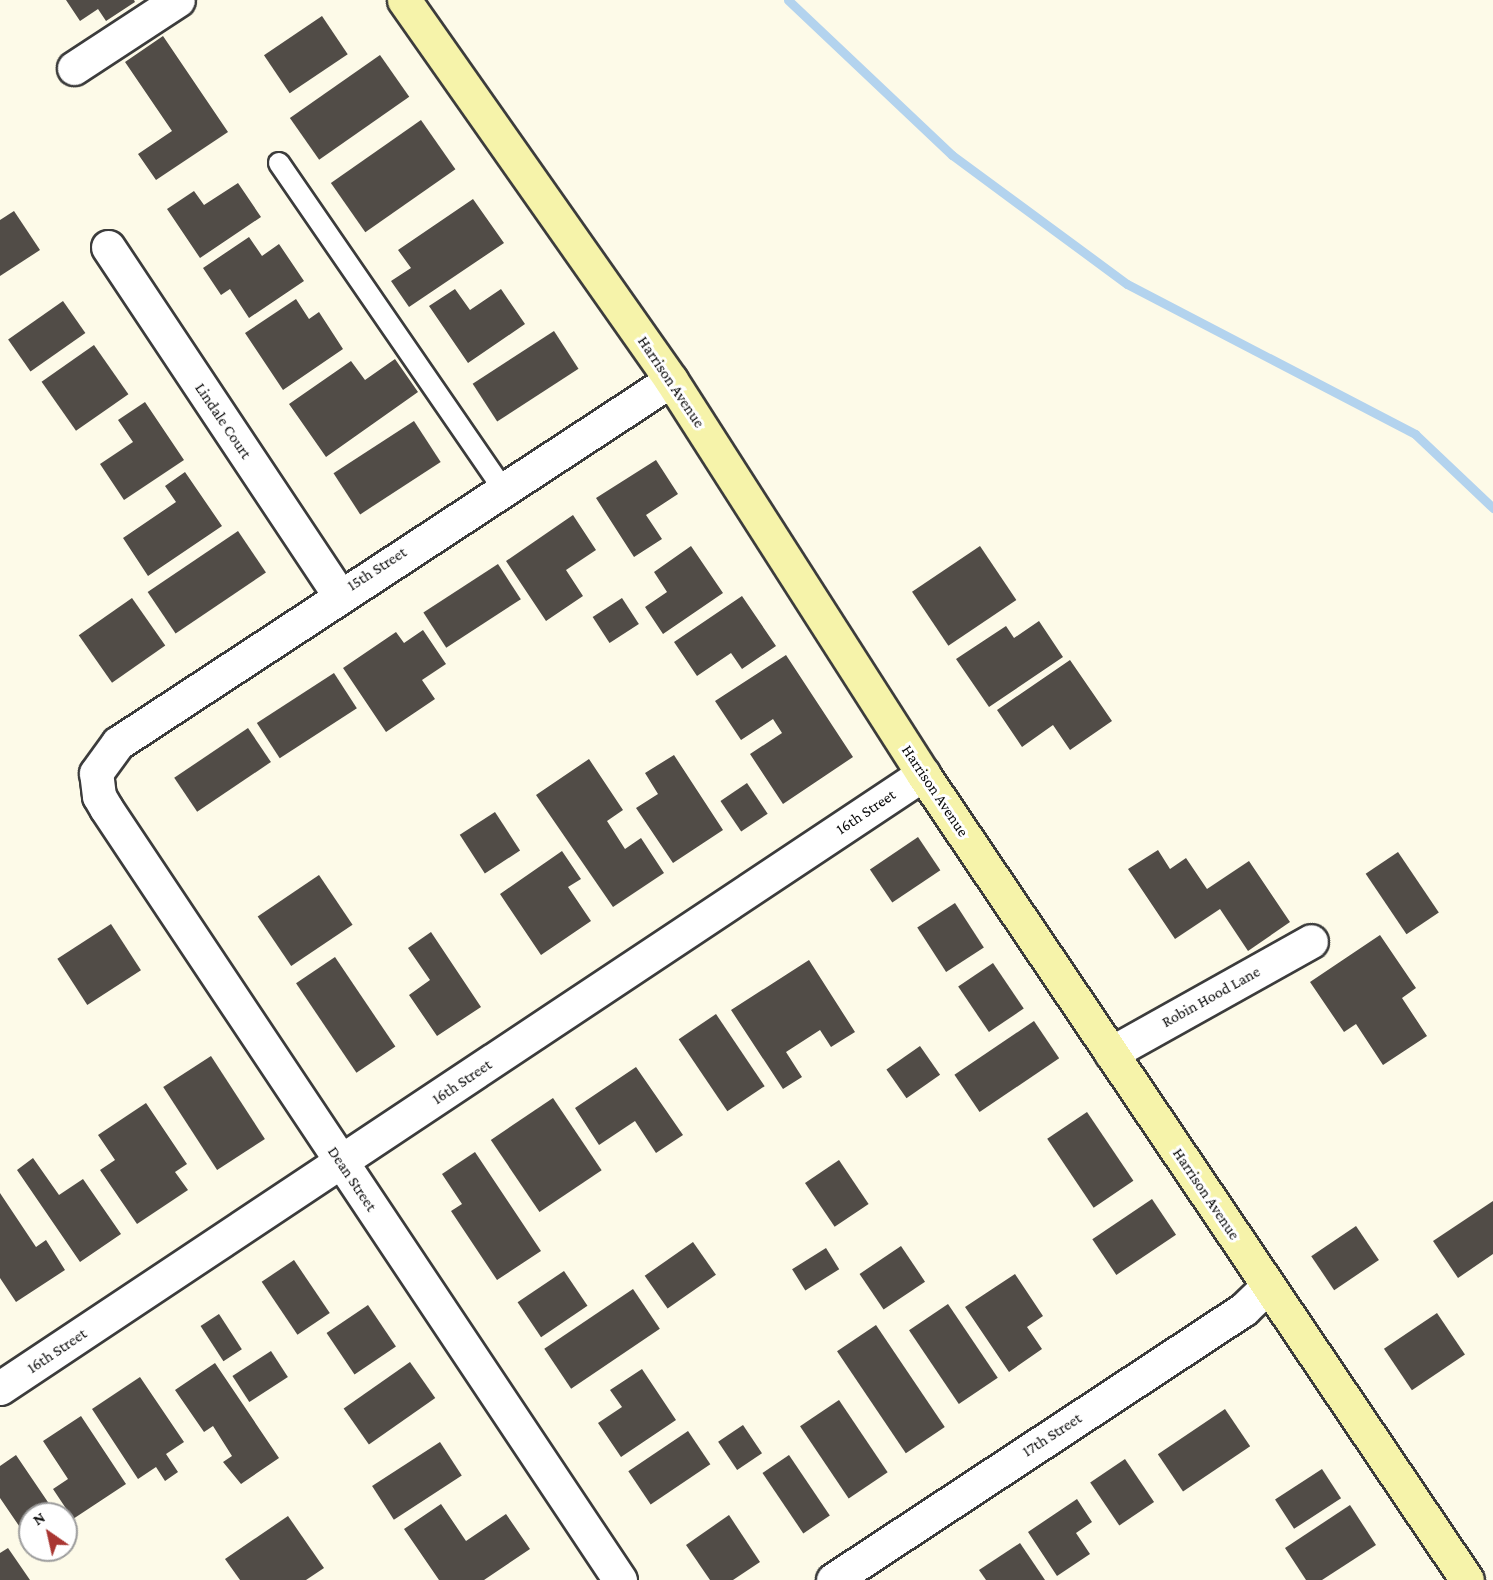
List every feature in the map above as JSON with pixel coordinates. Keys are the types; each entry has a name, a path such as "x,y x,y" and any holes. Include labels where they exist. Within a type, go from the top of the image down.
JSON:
{"main road":[{"name":"Harrison Avenue","path":"404,0 671,380 923,774 1467,1580"}],"street":[{"path":"75,68 178,0"},
{"name":"Lindale Court","path":"108,247 339,595"},
{"name":"15th Street","path":"96,773 118,742 502,487 671,380"},
{"name":"Dean Street","path":"96,773 99,796 106,808 620,1580"},
{"name":"16th Street","path":"0,1388 923,774"},
{"name":"Robin Hood Lane","path":"1111,1053 1311,940"},
{"name":"17th Street","path":"833,1580 1244,1309 1268,1286"}],"lane":[{"path":"279,163 502,487"}],"building":[{"path":"66,0 134,0 135,2 106,21 98,9 80,21"},
{"path":"322,16 348,54 290,93 264,55"},
{"path":"163,36 228,132 156,180 138,154 172,131 125,62"},
{"path":"380,55 409,97 319,160 290,118"},
{"path":"421,120 455,169 365,232 331,183"},
{"path":"238,183 261,217 200,258 167,209 194,191 204,205"},
{"path":"473,199 504,243 409,307 391,281 411,268 398,250"},
{"path":"14,211 40,250 0,276 0,220"},
{"path":"249,237 262,256 279,244 304,281 249,318 230,289 221,295 203,268"},
{"path":"455,289 470,310 501,289 525,324 468,363 429,306"},
{"path":"296,299 309,319 319,312 343,349 283,390 245,333"},
{"path":"63,301 85,333 30,371 8,339"},
{"path":"554,331 579,369 497,422 473,384"},
{"path":"94,345 128,394 76,431 42,382"},
{"path":"395,359 418,392 326,457 289,404 351,361 365,380"},
{"path":"145,402 184,460 124,500 100,464 133,442 118,420"},
{"path":"414,421 441,462 360,514 333,473"},
{"path":"656,460 678,494 646,515 662,539 634,557 596,498"},
{"path":"185,472 222,526 148,576 123,538 176,502 165,486"},
{"path":"573,515 596,550 566,570 583,596 546,621 506,561"},
{"path":"238,531 266,572 176,633 148,592"},
{"path":"691,546 723,593 663,634 645,607 667,592 654,572"},
{"path":"980,546 1016,600 948,646 912,592"},
{"path":"498,564 521,599 446,648 423,612"},
{"path":"742,596 776,646 742,669 731,653 697,676 674,642"},
{"path":"132,598 165,646 112,683 79,635"},
{"path":"622,598 639,624 610,643 593,617"},
{"path":"1039,621 1063,657 989,707 956,659 1006,626 1014,638"},
{"path":"423,630 446,664 422,680 435,699 386,732 343,668 396,632 404,643"},
{"path":"786,655 853,757 783,804 750,754 782,733 773,719 741,740 715,701"},
{"path":"1070,660 1112,721 1070,750 1053,725 1022,747 997,710"},
{"path":"334,673 357,708 280,758 257,723"},
{"path":"248,728 271,762 197,812 174,778"},
{"path":"674,755 723,830 673,863 636,808 658,794 645,773"},
{"path":"589,759 623,810 607,821 625,849 641,838 664,873 613,907 536,795"},
{"path":"747,783 768,814 741,832 720,801"},
{"path":"495,812 520,851 485,873 460,835"},
{"path":"918,837 940,870 892,903 870,869"},
{"path":"1158,850 1170,869 1186,858 1207,889 1249,861 1290,922 1248,951 1220,909 1175,939 1128,869"},
{"path":"562,851 581,879 568,887 591,921 541,955 500,894"},
{"path":"1398,852 1439,913 1406,934 1366,874"},
{"path":"319,875 353,925 291,966 258,916"},
{"path":"955,903 984,947 946,972 917,928"},
{"path":"111,924 141,970 87,1005 57,959"},
{"path":"431,932 481,1007 437,1036 409,995 430,980 408,948"},
{"path":"1380,935 1416,988 1402,998 1427,1036 1383,1065 1356,1024 1344,1032 1310,982"},
{"path":"335,957 395,1047 356,1073 296,983"},
{"path":"809,960 855,1032 831,1047 820,1030 786,1052 802,1077 783,1089 731,1010"},
{"path":"993,963 1024,1009 989,1032 958,986"},
{"path":"716,1014 765,1086 727,1111 679,1039"},
{"path":"1034,1021 1059,1058 980,1112 954,1075"},
{"path":"920,1046 940,1075 906,1098 886,1070"},
{"path":"211,1056 265,1139 217,1170 163,1087"},
{"path":"636,1067 683,1135 656,1153 635,1121 599,1145 575,1108"},
{"path":"553,1098 602,1170 539,1212 491,1140"},
{"path":"146,1103 187,1164 175,1172 188,1190 137,1224 100,1170 115,1160 98,1135"},
{"path":"1087,1112 1133,1181 1094,1208 1047,1139"},
{"path":"475,1152 541,1251 497,1280 451,1211 462,1204 442,1174"},
{"path":"33,1158 59,1195 83,1179 121,1234 80,1262 17,1170"},
{"path":"839,1160 869,1204 835,1227 805,1183"},
{"path":"0,1193 36,1247 46,1240 65,1270 16,1302 0,1278"},
{"path":"1152,1199 1176,1235 1116,1275 1092,1239"},
{"path":"1493,1201 1493,1254 1458,1278 1433,1241"},
{"path":"1356,1226 1379,1260 1334,1290 1311,1256"},
{"path":"693,1242 716,1275 668,1309 645,1276"},
{"path":"901,1246 925,1282 884,1310 860,1274"},
{"path":"826,1248 839,1269 805,1290 792,1269"},
{"path":"294,1260 330,1313 297,1335 262,1282"},
{"path":"564,1271 587,1306 541,1337 518,1302"},
{"path":"1015,1274 1043,1316 1027,1327 1042,1349 1009,1372 965,1307"},
{"path":"633,1289 660,1329 571,1389 544,1349"},
{"path":"948,1304 998,1378 959,1404 909,1330"},
{"path":"368,1305 396,1346 355,1374 327,1333"},
{"path":"1437,1313 1465,1354 1412,1390 1384,1349"},
{"path":"219,1314 242,1349 223,1361 201,1326"},
{"path":"876,1325 945,1427 906,1453 837,1351"},
{"path":"271,1351 288,1377 249,1402 232,1376"},
{"path":"410,1362 435,1398 369,1445 344,1408"},
{"path":"215,1363 279,1458 241,1484 223,1462 232,1456 213,1426 204,1432 175,1390"},
{"path":"642,1369 676,1420 621,1457 598,1423 622,1407 610,1390"},
{"path":"140,1377 184,1442 166,1454 178,1472 165,1481 156,1467 138,1479 92,1409"},
{"path":"839,1400 888,1472 849,1498 800,1426"},
{"path":"1225,1409 1250,1446 1183,1492 1158,1454"},
{"path":"81,1416 126,1484 78,1516 78,1502 62,1502 53,1489 68,1479 43,1441"},
{"path":"743,1425 762,1453 737,1470 718,1442"},
{"path":"688,1431 710,1464 651,1504 628,1471"},
{"path":"440,1442 462,1476 394,1520 372,1486"},
{"path":"16,1455 48,1502 18,1502 18,1524 0,1498 0,1466"},
{"path":"789,1455 830,1516 803,1533 762,1473"},
{"path":"1125,1459 1154,1502 1119,1526 1090,1482"},
{"path":"1322,1469 1341,1498 1294,1529 1275,1499"},
{"path":"1077,1499 1092,1522 1076,1533 1090,1554 1057,1576 1028,1532"},
{"path":"441,1504 466,1541 506,1514 530,1549 484,1580 439,1580 404,1529"},
{"path":"1350,1505 1376,1545 1322,1580 1306,1580 1285,1548"},
{"path":"729,1515 760,1562 733,1580 710,1580 686,1545"},
{"path":"288,1516 324,1568 306,1580 240,1580 225,1559"},
{"path":"1020,1543 1045,1580 986,1580 979,1570"},
{"path":"8,1548 30,1580 0,1580 0,1553"}],"waterway":[{"path":"788,0 952,155 1127,284 1415,434 1493,508"}]}
